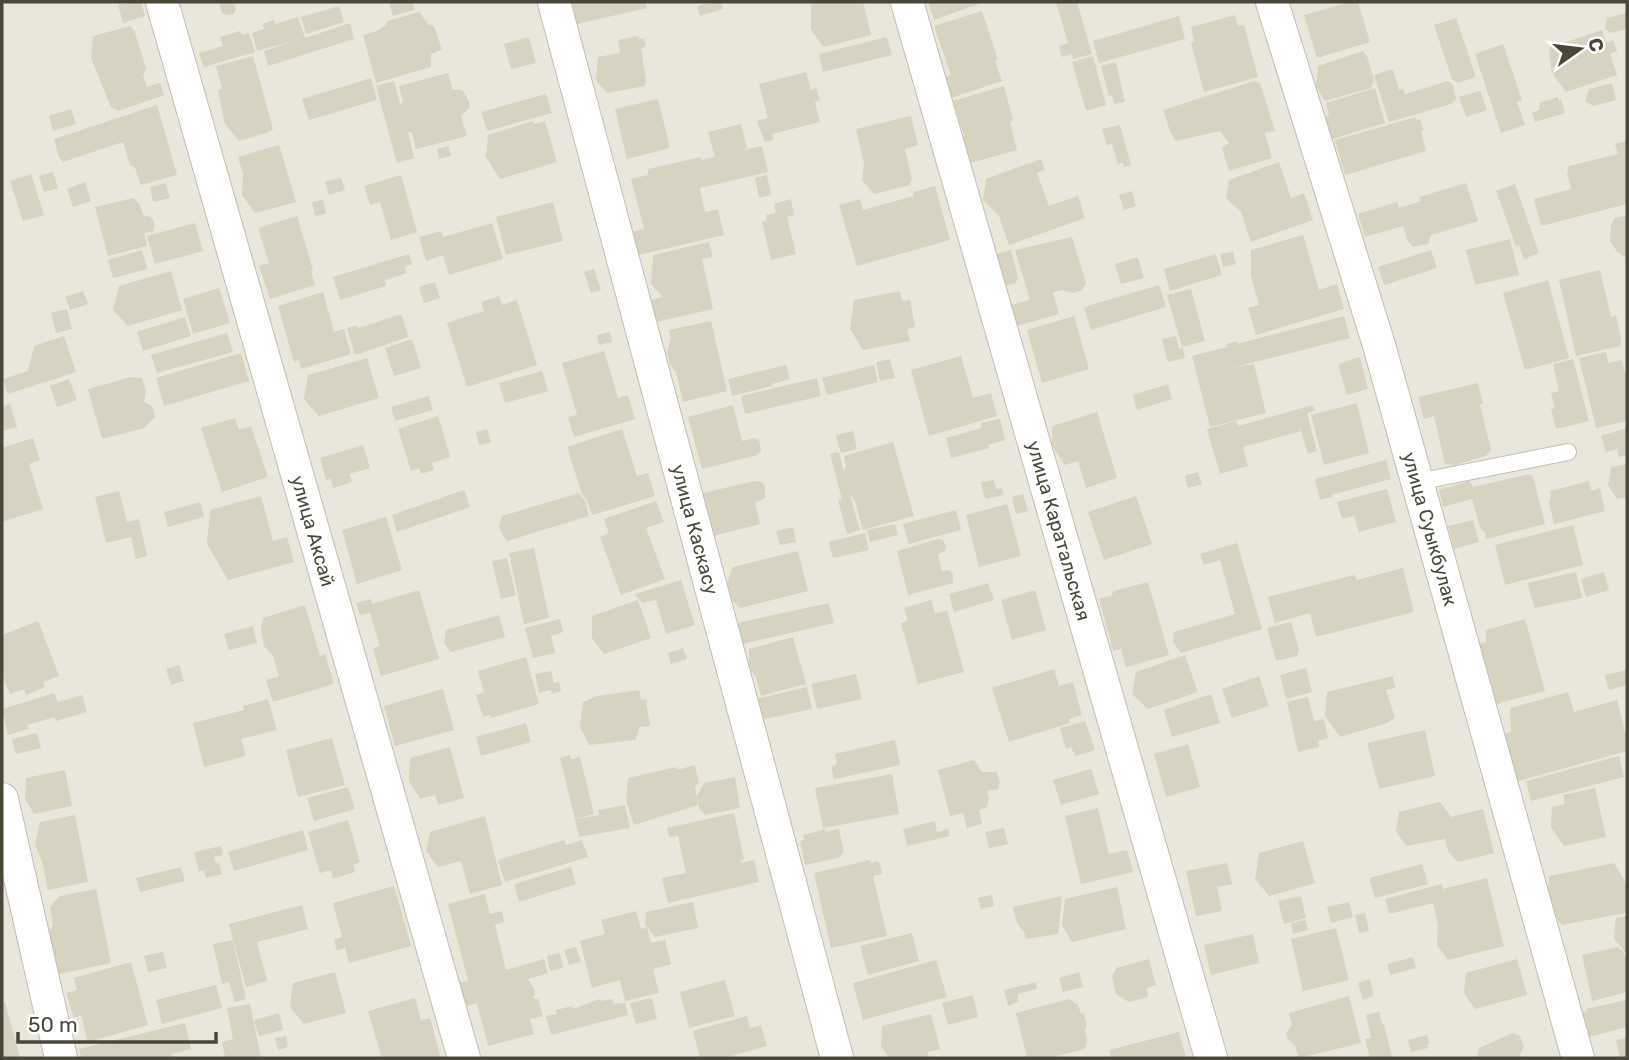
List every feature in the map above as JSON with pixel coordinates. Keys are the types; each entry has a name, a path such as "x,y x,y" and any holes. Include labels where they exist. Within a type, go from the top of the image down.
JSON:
{"street":[{"name":"улица Аксай","path":"162,2 464,1058"},
{"name":"улица Каскасу","path":"554,2 837,1058"},
{"name":"улица Каратальская","path":"907,2 1211,1058"},
{"name":"улица Суыкбулак","path":"1272,2 1379,345 1578,1058"},
{"path":"2,799 61,1058"}],"lane":[{"path":"1417,482 1568,452"}],"shaded area":[{"path":"2,2 1627,2 1627,1058 2,1058"}],"building":[{"path":"141,2 145,16 123,23 118,5"},
{"path":"219,2 234,2 234,14 222,13"},
{"path":"389,2 413,2 415,10 393,16"},
{"path":"572,2 645,2 647,8 577,24"},
{"path":"721,2 723,9 700,16 697,6"},
{"path":"814,2 863,2 871,35 823,47 811,29 811,5"},
{"path":"928,2 984,2 934,20"},
{"path":"1056,2 1077,2 1092,54 1073,59 1072,54 1062,57 1059,46 1068,43"},
{"path":"1349,2 1358,2 1370,42 1317,58 1304,15"},
{"path":"339,6 344,22 306,34 301,17"},
{"path":"982,11 1002,81 945,100 938,79 951,75 934,26"},
{"path":"419,12 428,24 434,26 442,50 431,54 431,67 376,83 363,35 377,31 386,25 387,21"},
{"path":"1627,13 1627,29 1610,33 1605,28 1607,18"},
{"path":"1235,15 1238,26 1244,25 1258,77 1204,92 1191,43 1194,42 1191,27"},
{"path":"1179,16 1185,39 1099,63 1093,41"},
{"path":"298,17 305,38 350,23 354,39 268,66 264,51 293,41 257,51 252,33 264,29 263,24 274,20 275,24"},
{"path":"1456,18 1476,77 1458,83 1452,79 1434,25"},
{"path":"130,26 134,30 146,68 143,75 147,87 160,83 164,95 118,111 111,107 91,58 93,36"},
{"path":"1602,30 1606,43 1613,40 1617,51 1610,54 1617,75 1566,92 1552,73 1549,48"},
{"path":"240,31 241,35 249,33 255,52 204,67 199,53 223,46 220,37"},
{"path":"638,36 639,39 644,38 646,47 641,48 645,86 607,93 596,80 598,57 620,53 618,40"},
{"path":"529,37 536,63 511,69 504,44"},
{"path":"887,37 892,55 823,72 819,54"},
{"path":"1503,44 1522,100 1517,102 1525,125 1501,133 1475,54"},
{"path":"1363,51 1374,80 1371,88 1325,101 1316,86 1318,66"},
{"path":"253,56 273,129 239,141 225,124 218,90 222,89 216,66"},
{"path":"1093,56 1106,105 1086,111 1072,62"},
{"path":"1116,62 1125,102 1114,104 1112,95 1109,96 1101,66"},
{"path":"1393,69 1399,90 1403,88 1405,94 1448,81 1453,85 1456,99 1451,104 1389,122 1374,75"},
{"path":"806,72 811,90 816,88 820,101 815,102 820,122 772,134 774,140 765,142 757,121 768,118 759,84"},
{"path":"448,73 453,90 463,91 469,101 469,108 461,116 467,136 416,149 412,133 408,132 414,158 397,163 376,86 394,81 400,104 403,102 399,86"},
{"path":"371,78 377,100 309,120 302,99"},
{"path":"1254,81 1260,83 1275,131 1265,133 1272,158 1229,171 1222,148 1229,143 1220,131 1176,141 1163,110"},
{"path":"1612,83 1616,100 1593,106 1585,101 1589,89"},
{"path":"1004,86 1017,150 970,163 953,101"},
{"path":"1375,88 1385,123 1332,139 1326,117 1329,115 1326,103"},
{"path":"1480,91 1487,110 1466,117 1459,97"},
{"path":"546,94 552,113 487,131 481,112"},
{"path":"1558,97 1565,113 1535,122 1532,113 1539,110 1540,103"},
{"path":"658,99 670,148 627,159 615,109"},
{"path":"157,105 177,175 141,185 135,168 130,165 123,142 63,162 59,157 54,139"},
{"path":"71,109 76,124 53,131 49,116"},
{"path":"911,116 918,145 905,149 912,179 910,185 874,194 862,180 864,163 856,129"},
{"path":"1416,117 1416,120 1420,119 1424,131 1421,131 1426,151 1345,175 1335,140"},
{"path":"533,121 534,124 545,121 557,162 500,179 486,157 488,135"},
{"path":"741,124 747,148 740,151 762,146 768,172 700,188 705,212 718,209 724,235 634,256 628,233 644,229 631,179 648,175 648,169 701,157 701,160 715,157 708,132"},
{"path":"1120,125 1131,165 1124,167 1123,163 1118,164 1112,144 1107,145 1102,129"},
{"path":"1627,141 1627,204 1541,226 1534,199 1571,189 1567,173 1569,166 1618,154 1615,144"},
{"path":"279,145 296,202 255,213 242,195 243,174 238,157"},
{"path":"448,146 451,156 439,159 437,149"},
{"path":"1041,159 1045,170 1037,173 1049,206 1078,196 1085,218 1009,245 999,216 983,200 986,179"},
{"path":"1279,162 1291,198 1304,193 1313,220 1251,242 1241,212 1226,198 1229,180"},
{"path":"53,172 58,188 44,192 39,176"},
{"path":"31,174 44,215 23,221 10,181"},
{"path":"401,175 417,232 391,240 380,202 370,205 364,186"},
{"path":"767,175 771,195 759,198 755,178"},
{"path":"341,178 345,190 329,195 325,182"},
{"path":"85,182 91,201 73,207 67,189"},
{"path":"166,183 170,198 153,202 150,187"},
{"path":"1466,183 1478,221 1431,235 1428,244 1413,247 1403,226 1365,237 1358,214 1397,202 1399,208 1421,201 1419,197"},
{"path":"1515,184 1539,253 1524,259 1519,245 1516,246 1496,191"},
{"path":"935,186 950,240 857,266 839,205 860,199 863,210 914,196 913,192"},
{"path":"1132,191 1136,206 1124,210 1119,195"},
{"path":"133,198 139,203 143,215 151,217 155,225 153,231 144,233 147,246 108,256 95,207"},
{"path":"791,199 794,215 787,217 796,254 771,260 762,222 767,221 766,215 776,213 774,204"},
{"path":"323,200 326,214 315,216 312,202"},
{"path":"553,202 563,241 506,255 496,217"},
{"path":"1627,215 1627,258 1617,252 1610,240 1611,225 1615,218"},
{"path":"297,216 315,285 270,299 259,266 269,263 258,228"},
{"path":"195,223 203,251 155,264 147,236"},
{"path":"492,223 503,259 449,275 443,255 426,261 419,237 441,231 443,237"},
{"path":"1303,235 1319,290 1337,284 1344,309 1256,335 1248,308 1259,305 1251,276 1251,250"},
{"path":"1072,237 1086,283 1082,290 1072,293 1063,290 1053,292 1059,314 1010,328 1004,307 1030,300 1015,250"},
{"path":"1510,239 1519,275 1475,285 1466,250"},
{"path":"709,242 713,257 702,259 713,309 652,323 647,301 663,297 651,284 653,255"},
{"path":"142,250 147,269 113,278 108,260"},
{"path":"1011,250 1018,277 1016,283 999,287 991,255"},
{"path":"1431,250 1437,268 1384,285 1378,267"},
{"path":"1233,252 1236,264 1223,267 1220,254"},
{"path":"409,254 412,264 404,267 407,273 385,280 386,286 340,300 333,277"},
{"path":"1216,254 1222,275 1170,291 1164,269"},
{"path":"1138,257 1144,278 1121,284 1115,264"},
{"path":"594,269 601,290 591,293 584,272"},
{"path":"1600,270 1611,317 1616,315 1620,346 1576,356 1559,280"},
{"path":"171,271 182,310 128,326 113,310 119,286"},
{"path":"1548,280 1569,358 1525,370 1503,293"},
{"path":"435,282 440,298 424,303 419,287"},
{"path":"1159,285 1166,307 1091,330 1084,307"},
{"path":"219,288 230,323 193,334 183,299"},
{"path":"1191,289 1205,341 1182,347 1167,295"},
{"path":"83,291 88,304 70,310 65,297"},
{"path":"900,291 902,301 910,300 915,327 907,329 910,341 863,350 850,329 854,300"},
{"path":"323,292 334,332 344,329 351,354 301,369 299,360 294,362 278,306"},
{"path":"499,296 502,305 517,300 537,365 467,387 447,323 484,311 481,302"},
{"path":"67,309 72,329 56,333 51,313"},
{"path":"401,314 409,337 355,355 347,328 359,328"},
{"path":"1074,316 1089,369 1042,383 1027,330"},
{"path":"1344,316 1350,338 1231,368 1254,364 1266,413 1210,427 1192,356 1227,347 1226,344 1237,341 1237,344"},
{"path":"185,317 191,336 143,351 137,332"},
{"path":"711,321 727,391 683,402 676,372 670,365 667,352 671,339 669,330"},
{"path":"610,332 612,342 599,345 597,335"},
{"path":"227,333 233,352 157,373 151,355"},
{"path":"64,336 76,372 8,394 3,379 28,371 34,346"},
{"path":"1176,336 1179,349 1183,348 1185,358 1168,362 1162,339"},
{"path":"412,339 421,368 394,376 385,348"},
{"path":"604,351 618,398 628,395 635,419 574,437 568,417 577,415 562,363"},
{"path":"1606,352 1608,363 1622,360 1627,381 1627,421 1596,428 1579,358"},
{"path":"241,353 249,381 164,406 156,378"},
{"path":"961,356 973,398 991,393 997,416 929,436 911,370"},
{"path":"1360,357 1368,389 1347,395 1338,364"},
{"path":"367,358 379,398 319,416 304,399 308,375"},
{"path":"890,359 895,378 880,381 876,362"},
{"path":"1573,359 1589,421 1556,429 1551,409 1555,408 1551,393 1559,391 1553,364"},
{"path":"786,365 790,379 732,396 728,379"},
{"path":"874,365 878,382 827,395 822,378"},
{"path":"542,371 548,391 505,403 499,383"},
{"path":"131,377 142,378 146,391 144,402 152,406 155,417 144,428 102,439 88,389"},
{"path":"817,378 821,396 745,414 741,396"},
{"path":"69,379 77,400 57,407 50,386"},
{"path":"1478,383 1483,404 1480,405 1491,450 1486,456 1455,465 1445,464 1434,416 1424,419 1418,397"},
{"path":"1168,384 1172,399 1137,410 1133,395"},
{"path":"429,396 433,410 395,421 391,407"},
{"path":"1357,403 1369,453 1324,465 1311,415"},
{"path":"10,404 17,427 2,431 2,407"},
{"path":"733,405 742,441 754,438 759,440 761,451 757,455 702,469 688,417"},
{"path":"1313,405 1315,411 1307,413 1317,451 1308,454 1301,431 1243,447 1248,466 1220,474 1207,429 1236,421 1238,426"},
{"path":"1097,412 1117,478 1086,488 1078,461 1065,465 1052,446 1052,426"},
{"path":"438,416 450,457 432,463 434,470 421,474 419,468 411,471 398,429"},
{"path":"235,418 239,430 251,426 268,477 222,492 201,428"},
{"path":"1000,419 1005,440 988,445 989,448 951,458 946,438 982,428 981,423"},
{"path":"1627,428 1627,455 1619,457 1617,449 1606,452 1601,436"},
{"path":"487,429 491,442 479,445 476,432"},
{"path":"622,429 637,476 648,473 655,496 592,515 582,494 567,447"},
{"path":"853,431 857,449 841,453 836,435"},
{"path":"33,438 40,460 29,464 43,509 2,522 2,448"},
{"path":"893,442 914,516 863,530 854,499 850,495 860,530 847,534 838,500 842,499 830,454 839,452 844,472 844,456"},
{"path":"363,445 370,468 349,474 352,482 333,488 331,479 326,480 320,458"},
{"path":"1386,460 1391,479 1320,500 1315,479"},
{"path":"1627,464 1627,497 1617,499 1608,485 1611,467"},
{"path":"1198,472 1202,484 1188,488 1185,476"},
{"path":"1529,474 1533,476 1545,524 1486,539 1472,499 1443,507 1439,490 1469,481 1473,487"},
{"path":"994,480 996,489 1002,488 1004,495 985,499 981,482"},
{"path":"754,481 762,482 765,486 765,498 755,503 760,524 709,537 699,494"},
{"path":"1589,481 1591,491 1600,488 1605,511 1554,524 1549,502 1550,491"},
{"path":"1387,489 1396,522 1359,532 1354,516 1342,519 1337,502"},
{"path":"464,490 470,507 397,532 392,515"},
{"path":"119,491 127,522 139,519 147,556 136,559 131,537 106,543 95,497"},
{"path":"579,493 585,501 589,516 507,541 502,534 499,526 502,516"},
{"path":"1023,494 1028,511 1016,514 1012,497"},
{"path":"261,496 273,541 287,537 294,562 228,580 207,544 210,510"},
{"path":"1136,496 1152,544 1104,560 1088,512"},
{"path":"656,501 664,522 646,528 665,579 621,595 600,537 609,533 604,519"},
{"path":"200,502 204,517 168,527 164,512"},
{"path":"1007,504 1021,556 979,567 966,515"},
{"path":"956,510 961,530 909,544 903,524"},
{"path":"386,517 402,570 357,584 342,530"},
{"path":"1473,520 1479,542 1454,549 1448,526"},
{"path":"895,524 898,535 870,542 867,530"},
{"path":"1573,525 1583,565 1505,585 1495,545"},
{"path":"793,527 796,542 780,545 776,531"},
{"path":"865,533 869,550 833,558 829,542"},
{"path":"938,539 943,540 946,546 945,551 938,554 942,571 949,570 953,574 953,583 908,595 897,551"},
{"path":"1237,543 1262,629 1181,653 1173,642 1174,632 1235,614 1220,560 1204,565 1200,554"},
{"path":"534,548 549,618 524,624 509,553"},
{"path":"798,551 808,591 740,608 724,592 733,567"},
{"path":"507,558 516,595 501,599 492,561"},
{"path":"1403,568 1414,612 1316,637 1310,613 1275,623 1268,597 1354,575 1357,580"},
{"path":"1576,572 1582,598 1535,608 1527,583"},
{"path":"1604,572 1609,590 1586,597 1581,579"},
{"path":"681,580 695,625 666,634 656,600 642,603 635,594"},
{"path":"1148,582 1169,655 1126,667 1121,649 1113,651 1099,599 1111,596 1114,591"},
{"path":"988,583 994,600 954,612 949,594"},
{"path":"419,590 439,659 381,676 373,648 380,646 370,613 360,615 356,603 371,599 372,604"},
{"path":"1035,590 1046,630 1012,640 1001,600"},
{"path":"638,600 651,638 604,654 592,638 592,616"},
{"path":"931,600 935,614 947,610 964,672 918,684 901,623 908,621 904,608"},
{"path":"829,603 834,623 733,646 728,625"},
{"path":"305,605 320,656 325,654 334,684 273,702 266,680 279,676 273,656 264,646 261,629 263,618"},
{"path":"499,615 505,637 451,652 444,643 446,630"},
{"path":"560,619 563,632 551,636 555,653 533,658 525,628"},
{"path":"1525,619 1545,691 1489,706 1475,645 1486,642 1486,630"},
{"path":"38,621 59,676 43,682 45,687 26,695 24,689 10,694 2,674 2,635"},
{"path":"1291,622 1299,650 1297,656 1276,661 1267,628"},
{"path":"253,626 257,643 229,650 224,634"},
{"path":"793,637 806,684 761,696 756,677 749,669 749,649"},
{"path":"683,648 687,659 671,664 668,653"},
{"path":"1185,655 1198,692 1148,709 1132,694 1136,672"},
{"path":"526,657 539,704 491,718 490,715 483,717 476,695 484,693 478,671"},
{"path":"179,665 184,681 171,685 166,669"},
{"path":"1306,668 1312,692 1286,699 1280,675"},
{"path":"1054,669 1059,686 1073,682 1082,715 1069,719 1070,723 1009,742 992,688"},
{"path":"1627,670 1627,685 1609,690 1605,675"},
{"path":"551,671 554,683 559,682 561,691 552,694 551,690 539,693 535,674"},
{"path":"856,674 862,699 817,709 811,684"},
{"path":"1259,676 1269,706 1232,718 1222,689"},
{"path":"1393,676 1395,688 1386,690 1395,718 1387,723 1340,737 1325,716 1327,692"},
{"path":"807,687 812,709 756,721 751,700"},
{"path":"443,689 454,730 395,746 384,706"},
{"path":"639,690 641,700 646,699 650,726 640,727 635,740 589,745 580,727 583,702 597,696"},
{"path":"1568,692 1574,712 1617,700 1627,739 1627,751 1515,782 1502,735 1511,732 1510,708"},
{"path":"54,693 58,702 82,695 87,712 56,721 55,717 27,725 28,729 8,735 2,709"},
{"path":"1211,694 1220,723 1172,737 1164,710"},
{"path":"1308,697 1314,721 1324,719 1328,738 1318,741 1319,747 1298,752 1287,702"},
{"path":"268,699 277,730 241,739 246,756 204,767 193,723 244,710 243,706"},
{"path":"1085,721 1095,750 1075,756 1071,747 1066,749 1060,728"},
{"path":"526,723 531,742 481,756 476,737"},
{"path":"1425,730 1435,776 1379,789 1367,743"},
{"path":"37,733 41,748 16,754 12,739"},
{"path":"332,738 345,785 298,797 286,750"},
{"path":"895,740 900,765 834,779 831,767 837,764 835,754"},
{"path":"1188,744 1200,787 1166,797 1154,754"},
{"path":"450,747 464,798 438,805 435,795 420,799 409,781 410,758"},
{"path":"570,755 571,759 580,757 594,814 575,819 560,758"},
{"path":"1619,756 1624,777 1531,801 1526,781"},
{"path":"974,760 982,772 997,772 1000,782 998,789 987,791 989,799 986,808 979,810 982,824 967,828 963,813 950,816 938,770"},
{"path":"695,765 699,783 695,786 698,805 634,825 626,801 628,778"},
{"path":"1091,769 1099,794 1061,805 1053,780"},
{"path":"65,770 72,806 34,814 25,798 26,778"},
{"path":"892,774 899,814 823,828 815,788"},
{"path":"735,777 740,808 705,815 699,808 697,796 704,783"},
{"path":"348,787 355,809 314,821 307,798"},
{"path":"1595,788 1606,837 1564,846 1551,827 1552,807 1565,804 1563,795"},
{"path":"1440,802 1451,817 1483,809 1494,853 1458,862 1448,851 1445,839 1406,846 1396,831 1399,812"},
{"path":"625,805 630,828 579,837 575,819 599,815 598,810"},
{"path":"1098,808 1109,854 1127,850 1133,872 1081,884 1065,816"},
{"path":"734,813 744,859 740,860 741,863 754,860 759,882 668,903 662,878 686,873 678,836 669,837 667,828"},
{"path":"75,815 88,882 48,890 42,861 35,845 40,822"},
{"path":"485,816 502,885 470,894 461,861 438,867 426,851 430,832"},
{"path":"348,820 360,862 353,865 355,872 333,879 331,870 320,873 308,832"},
{"path":"935,821 937,832 948,829 950,836 907,846 903,829"},
{"path":"1004,828 1008,844 989,848 985,832"},
{"path":"826,829 825,832 839,829 844,852 838,858 805,865 800,841 804,840 803,835"},
{"path":"303,830 308,850 234,871 228,852"},
{"path":"564,840 566,845 582,840 588,857 505,882 498,860"},
{"path":"1303,841 1315,883 1269,896 1255,879 1259,853"},
{"path":"221,846 223,855 214,857 216,863 219,862 222,874 206,878 204,870 199,871 194,852"},
{"path":"870,860 871,863 879,861 882,874 873,876 887,936 831,948 814,873"},
{"path":"1227,863 1232,884 1217,887 1222,911 1196,916 1186,871"},
{"path":"1614,863 1627,885 1625,913 1562,925 1546,907 1549,876"},
{"path":"1422,864 1428,884 1375,898 1369,878"},
{"path":"181,867 185,881 140,892 136,878"},
{"path":"571,867 576,884 519,902 514,884"},
{"path":"1487,878 1504,946 1448,960 1437,945 1438,925 1433,903 1389,914 1385,899 1442,884 1443,889"},
{"path":"394,886 411,946 349,963 345,948 337,951 334,940 342,937 333,903"},
{"path":"1117,887 1126,929 1072,942 1062,925 1065,899"},
{"path":"96,889 111,963 55,975 47,935 53,925 50,907 60,896"},
{"path":"485,894 490,914 502,911 504,922 495,925 506,970 544,959 548,973 528,979 535,990 533,999 538,999 543,1016 530,1019 534,1034 488,1046 477,1003 464,1007 457,983 468,981 448,904"},
{"path":"992,895 994,906 981,909 978,898"},
{"path":"1062,896 1058,934 1026,939 1017,923 1013,907"},
{"path":"1301,896 1306,918 1284,924 1278,901"},
{"path":"693,902 698,928 655,937 645,924 646,912"},
{"path":"1349,902 1353,917 1331,923 1327,907"},
{"path":"302,905 308,929 257,942 267,981 246,987 229,924"},
{"path":"636,911 641,929 647,927 651,943 665,940 671,964 653,969 659,993 625,1001 620,980 592,988 580,941 605,934 601,920"},
{"path":"1365,913 1369,931 1359,933 1355,915"},
{"path":"1627,916 1625,952 1614,938 1616,918"},
{"path":"1305,920 1308,930 1293,934 1291,923"},
{"path":"1336,928 1349,980 1303,991 1291,939"},
{"path":"912,933 919,961 868,975 860,946"},
{"path":"1253,934 1259,963 1211,975 1204,945"},
{"path":"233,940 246,999 235,1002 229,982 222,984 213,944"},
{"path":"576,947 581,962 569,965 564,950"},
{"path":"1618,947 1624,952 1627,992 1592,1001 1582,955"},
{"path":"163,952 167,968 148,972 144,956"},
{"path":"560,953 563,968 550,971 547,956"},
{"path":"1413,957 1416,968 1390,975 1387,964"},
{"path":"1149,959 1156,985 1146,988 1148,997 1129,1002 1116,994 1112,977 1116,968"},
{"path":"1517,959 1527,995 1475,1009 1464,993 1466,973"},
{"path":"936,960 947,997 863,1020 853,983"},
{"path":"131,962 148,1025 88,1042 81,1015 74,1018 66,993 77,990 74,978"},
{"path":"335,972 346,1013 304,1024 290,1007 293,983"},
{"path":"1079,972 1083,987 1063,992 1059,978"},
{"path":"1370,979 1374,996 1363,1000 1358,983"},
{"path":"725,980 735,1016 689,1028 680,992"},
{"path":"1036,982 1037,989 1018,994 1018,1002 1008,1006 1004,990"},
{"path":"216,985 222,1008 162,1024 156,1000"},
{"path":"973,995 978,1017 948,1025 942,1003"},
{"path":"1349,996 1361,1043 1299,1058 1295,1046 1287,1038 1286,1033 1292,1025 1289,1013"},
{"path":"415,998 421,1020 430,1018 441,1058 382,1058 368,1011"},
{"path":"652,998 657,1019 636,1024 630,1003"},
{"path":"600,999 612,999 614,1004 625,1003 628,1015 551,1035 546,1016 557,1014 556,1010 572,1006 573,1009"},
{"path":"1069,999 1078,1005 1081,1014 1084,1013 1087,1026 1085,1049 1049,1058 1027,1058 1016,1013"},
{"path":"1626,1000 1627,1027 1585,1038 1579,1013"},
{"path":"5,1002 20,1058 2,1058 2,1003"},
{"path":"250,1004 261,1058 225,1057 222,1042 233,1039 227,1008"},
{"path":"1379,1012 1392,1057 1370,1058 1365,1039 1371,1038 1366,1015"},
{"path":"279,1013 283,1030 259,1036 254,1020"},
{"path":"931,1014 940,1049 928,1052 929,1058 889,1058 881,1046 882,1026"},
{"path":"747,1016 750,1028 761,1025 767,1046 725,1058 700,1058 693,1031"},
{"path":"185,1023 191,1049 171,1054 172,1058 81,1058 79,1049"},
{"path":"1179,1032 1186,1058 1111,1058 1109,1050"},
{"path":"1513,1033 1520,1036 1524,1047 1520,1054 1522,1058 1477,1058 1479,1048"},
{"path":"1427,1035 1430,1043 1427,1044 1428,1048 1411,1052 1408,1040"},
{"path":"286,1036 288,1047 278,1050 275,1038"},
{"path":"1627,1038 1627,1058 1620,1058 1616,1040"}]}
